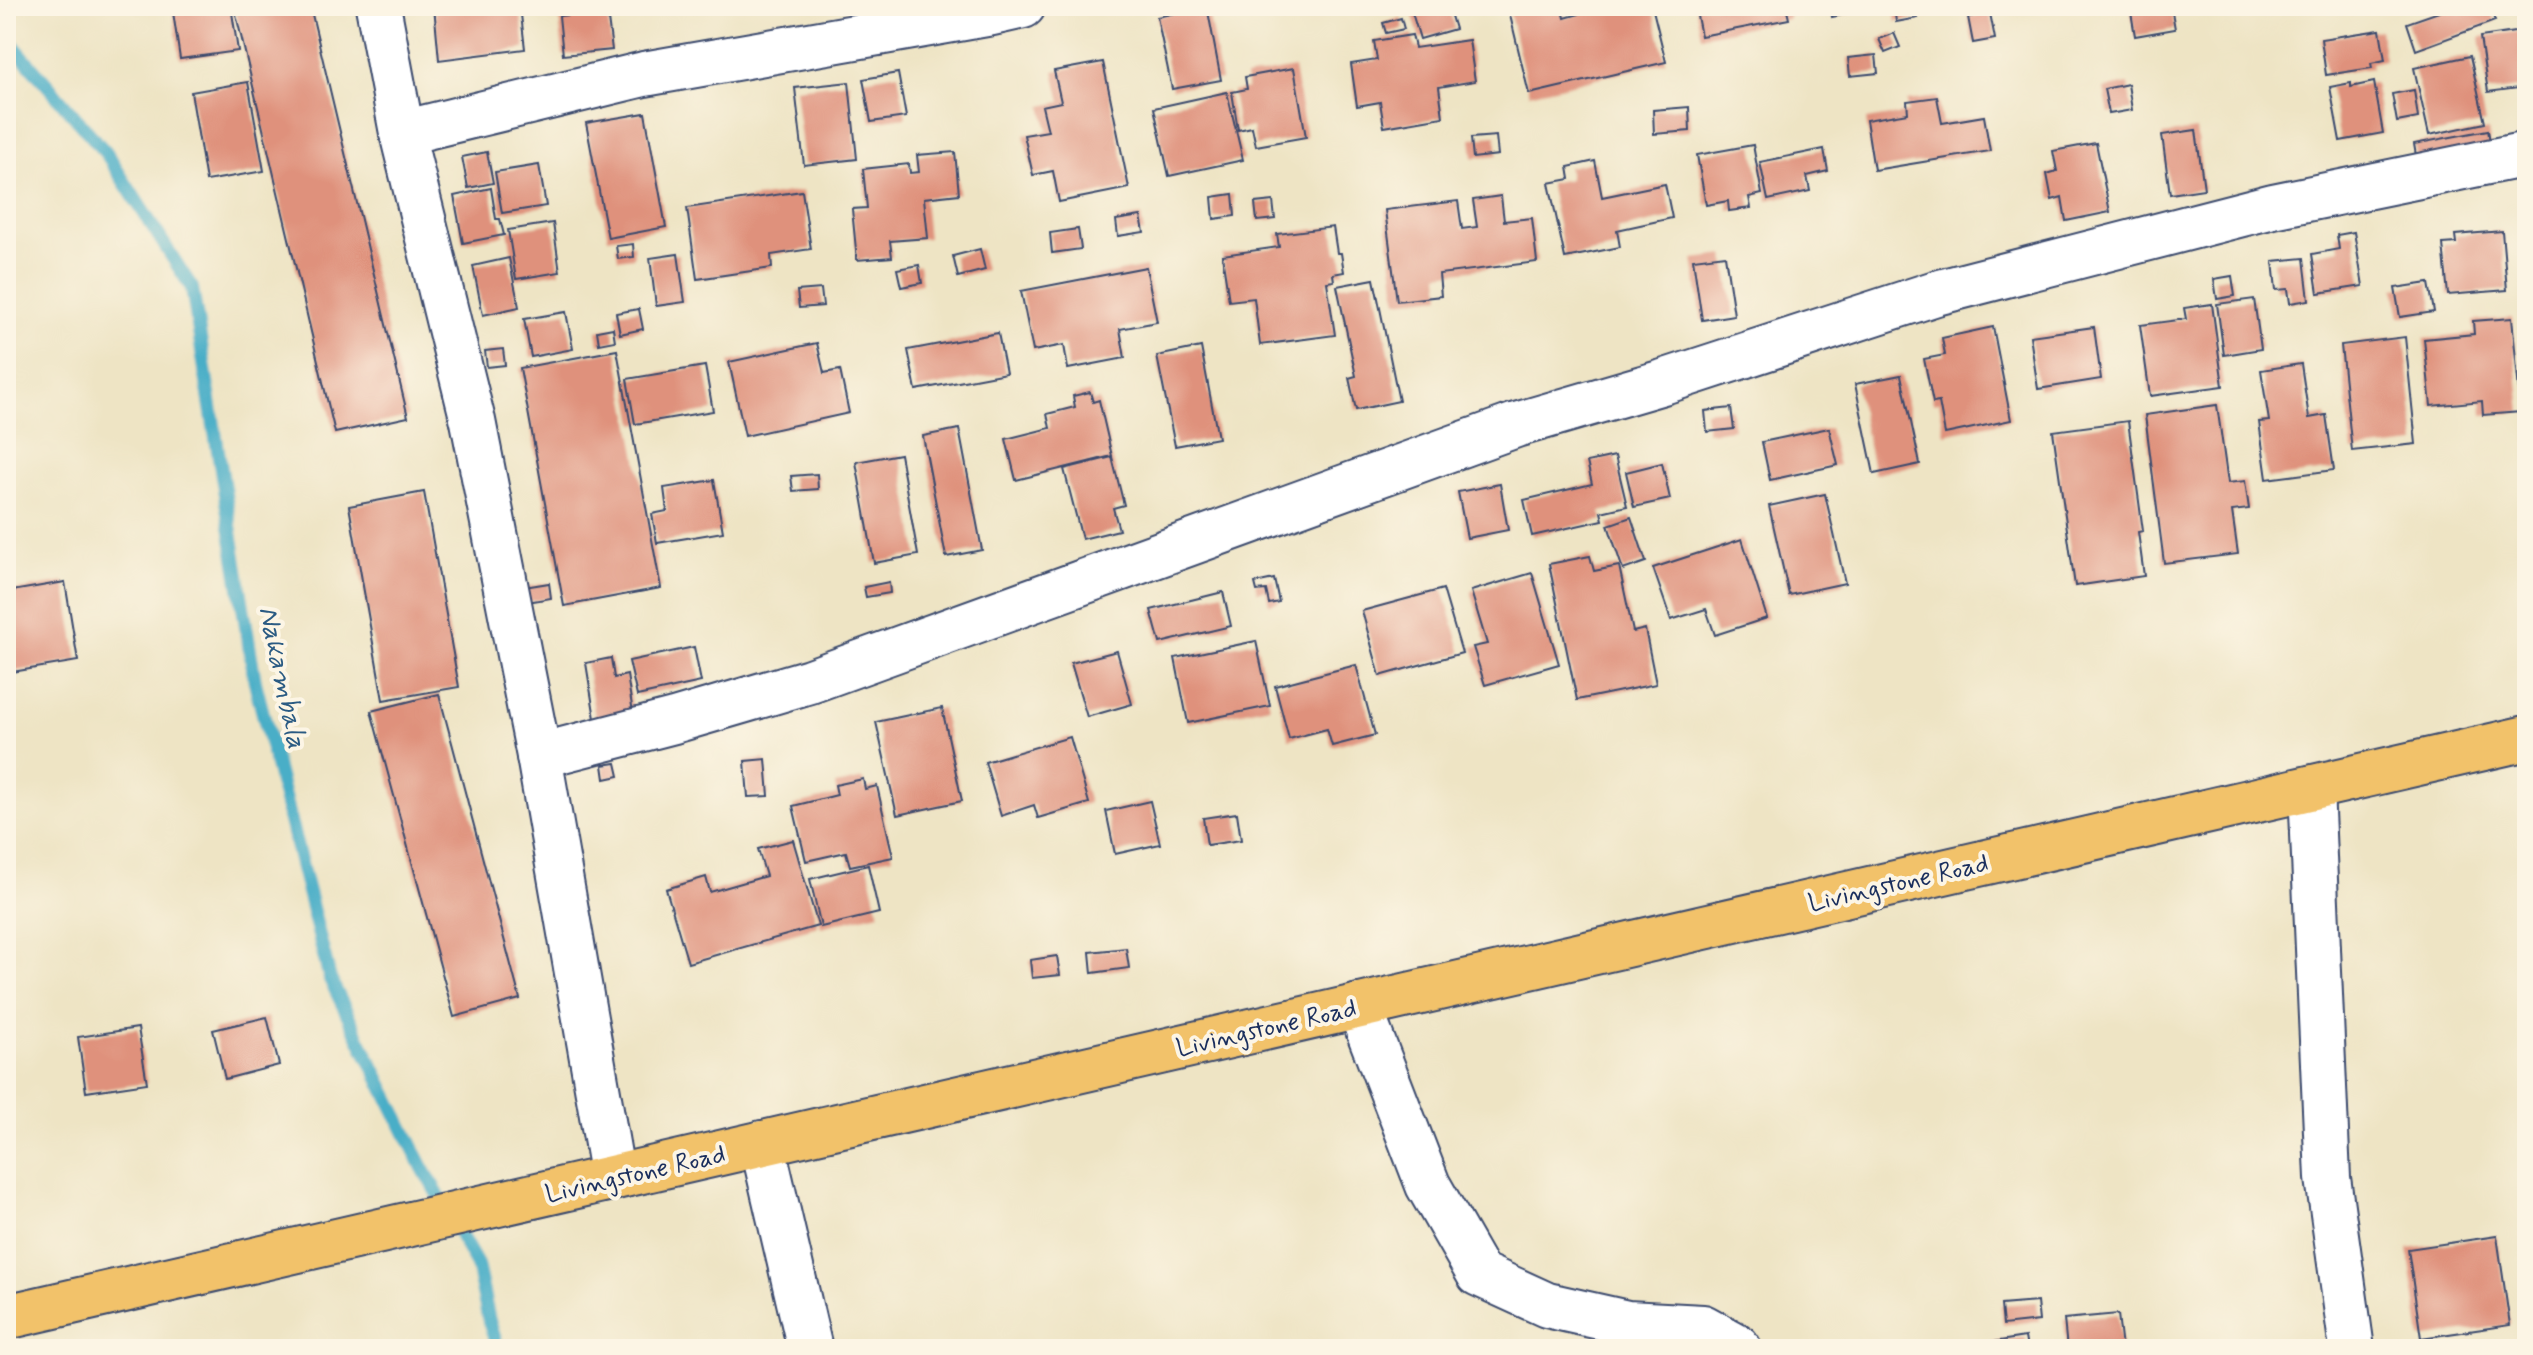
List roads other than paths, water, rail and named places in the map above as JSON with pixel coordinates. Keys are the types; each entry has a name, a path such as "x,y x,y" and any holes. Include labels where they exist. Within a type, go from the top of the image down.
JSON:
{"highway":[{"name":"Livingstone Road","path":"6,1317 2527,738"}],"street":[{"path":"378,6 402,133 473,421 539,756 613,1178"},
{"path":"402,133 644,74 1023,6"},
{"path":"539,756 810,681 1516,425 1663,382 1936,293 2273,206 2527,154"},
{"path":"2311,788 2328,1178 2352,1349"},
{"path":"1359,1006 1428,1185 1479,1274 1547,1305 1627,1323 1703,1327 1739,1349"},
{"path":"762,1143 810,1349"}],"waterway":[{"name":"Nakambala","path":"6,37 106,153 192,288 255,682 330,979 422,1166 477,1265 498,1349"}]}
